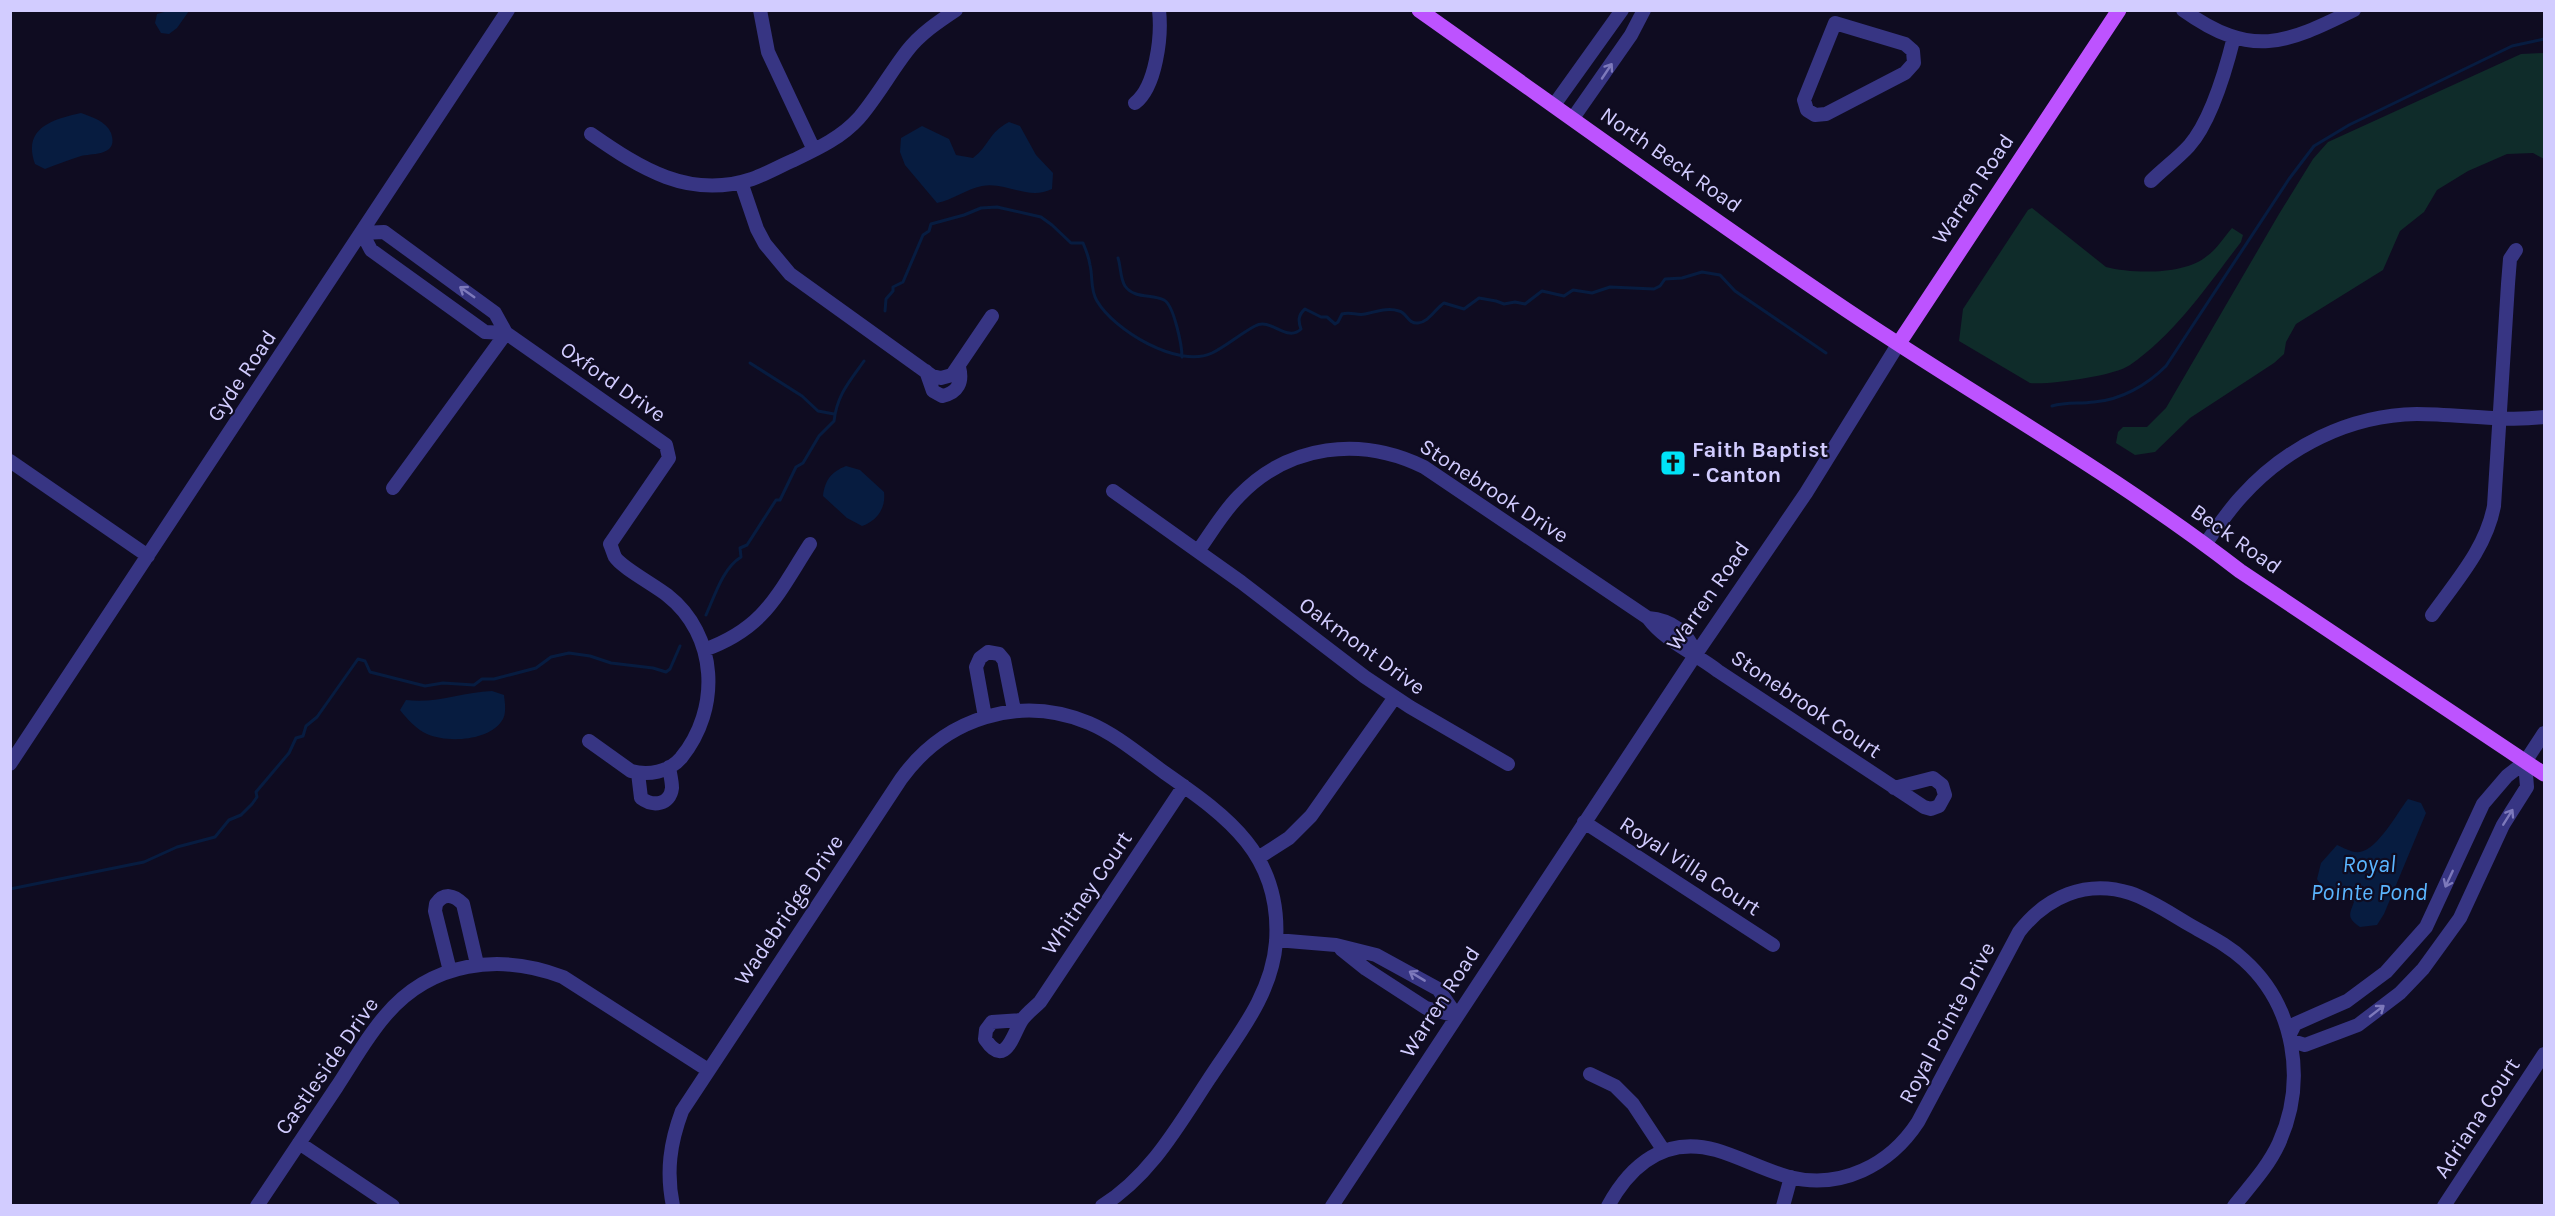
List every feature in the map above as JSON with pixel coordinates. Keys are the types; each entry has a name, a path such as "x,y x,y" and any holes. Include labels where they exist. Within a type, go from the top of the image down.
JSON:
{"main road":[{"name":"North Beck Road","path":"1419,10 1849,312 1899,344"},
{"name":"Warren Road","path":"1899,344 2119,10"},
{"name":"Beck Road","path":"1899,344 2205,544 2240,570 2544,774"}],"street":[{"name":"Gyde Road","path":"10,764 508,10"},
{"path":"760,10 768,52 814,150"},
{"path":"591,134 635,165 659,176 695,183 741,182 814,150 837,137 857,120 908,50 937,22 956,10"},
{"path":"1135,103 1145,96 1157,54 1160,32 1159,10"},
{"path":"1554,105 1622,10"},
{"path":"1573,118 1631,36 1644,10"},
{"path":"2183,10 2204,24 2234,37 2264,42 2283,40 2312,31 2354,10"},
{"path":"1837,17 1905,44 1913,51 1914,63 1905,73 1826,114 1815,115 1804,106 1805,96 1837,17"},
{"path":"2151,182 2190,145 2200,128 2222,79 2234,37"},
{"path":"741,182 757,229 765,244 790,274 926,371 941,378 952,375 992,316"},
{"name":"Oxford Drive","path":"506,333 485,332 371,250 362,233 384,232 495,313 506,333 666,445 669,458 610,544 616,559 668,595 687,613 704,650 710,670 709,698 703,721 692,745 676,763 669,767"},
{"path":"2432,615 2481,545 2491,521 2494,506 2508,284 2511,260 2517,250"},
{"path":"393,488 506,333"},
{"name":"Warren Road","path":"1332,1206 1584,822 1806,493 1899,344"},
{"path":"2205,544 2229,511 2257,480 2292,452 2326,434 2362,422 2401,415 2544,417"},
{"name":"Stonebrook Drive","path":"1198,551 1238,497 1253,482 1279,465 1325,450 1361,448 1379,450 1408,459 1424,467 1648,618 1657,631 1696,654"},
{"path":"10,461 148,556"},
{"name":"Oakmont Drive","path":"1113,491 1395,697 1508,764"},
{"path":"704,650 726,643 752,627 775,599 810,544"},
{"path":"985,717 976,667 980,658 988,652 999,654 1004,660 1014,710"},
{"name":"Stonebrook Court","path":"1696,654 1894,788"},
{"path":"1258,858 1289,838 1311,816 1395,697"},
{"name":"Wadebridge Drive","path":"673,1206 668,1170 674,1132 682,1111 909,768 942,737 961,726 1014,710 1069,716 1090,724 1113,737 1184,786 1228,819 1244,838 1258,858 1272,897 1276,940 1270,974 1251,1015 1157,1156 1132,1184 1102,1206"},
{"path":"2305,1045 2297,1044 2289,1036 2292,1027 2299,1021 2347,1001 2386,972 2426,927 2483,804 2507,776 2525,762 2544,733"},
{"path":"589,741 631,771 657,772 669,767 671,792 667,799 661,804 654,804 641,798 639,773"},
{"path":"2293,1058 2305,1045 2358,1024 2400,993 2442,945 2471,897 2496,839 2527,787 2525,762"},
{"name":"Whitney Court","path":"1022,1020 1040,1002 1184,786"},
{"name":"Royal Villa Court","path":"1584,822 1773,945"},
{"path":"2471,830 2496,839"},
{"name":"Royal Pointe Drive","path":"1608,1206 1629,1173 1650,1157 1664,1151 1685,1147 1708,1148 1791,1177 1821,1180 1849,1176 1875,1166 1900,1147 1918,1122 2019,932 2043,906 2072,892 2103,888 2132,893 2213,938 2251,967 2268,988 2282,1014 2293,1058 2292,1098 2284,1129 2269,1161 2234,1206"},
{"path":"450,971 435,911 436,904 445,896 452,896 464,904 477,964"},
{"path":"1276,940 1336,945 1376,955 1438,989 1457,1016"},
{"path":"1336,945 1366,969 1426,1008 1457,1016"},
{"name":"Castleside Drive","path":"257,1206 386,1015 417,988 450,971 477,964 518,964 542,969 563,977 708,1070"},
{"path":"2347,1001 2358,1024"},
{"path":"2282,1014 2290,1020 2299,1021"},
{"name":"Adriana Court","path":"2444,1206 2544,1054"},
{"path":"1590,1074 1615,1086 1633,1104 1664,1151"},
{"path":"299,1143 393,1206"},
{"path":"1783,1206 1791,1177"}],"green space":[{"path":"2544,53 2544,159 2533,153 2507,154 2468,171 2437,190 2424,212 2400,231 2383,270 2296,324 2286,342 2284,354 2274,363 2190,418 2155,452 2135,455 2116,443 2118,432 2123,427 2147,427 2166,408 2279,214 2313,159 2328,142 2521,54"},
{"path":"2032,208 2106,267 2130,271 2172,270 2186,267 2211,253 2232,228 2243,235 2241,242 2190,308 2162,338 2130,365 2110,373 2082,379 2030,383 1959,341 1963,309 2028,210"}],"water":[{"path":"168,11 189,11 177,28 169,34 161,33 155,23 157,14"},
{"path":"81,113 98,120 109,129 112,140 108,150 81,156 45,169 35,164 32,152 36,134 51,122"},
{"path":"1009,122 1020,126 1036,155 1053,173 1052,189 1034,193 999,186 982,186 937,203 905,165 900,152 901,138 922,126 949,139 956,155 973,158 997,130"},
{"path":"846,466 860,470 884,492 884,503 879,513 872,521 862,526 847,518 823,496 825,485 830,477"},
{"path":"492,691 504,695 504,716 495,728 477,737 445,739 435,737 412,724 400,710 406,700 438,699"},
{"name":"Royal Pointe Pond","path":"2408,799 2421,803 2426,813 2384,914 2377,925 2360,927 2350,916 2354,902 2349,897 2343,900 2335,896 2319,883 2317,879 2321,863 2337,845 2360,852 2374,844 2387,830"}],"waterway":[{"path":"2052,406 2104,401 2124,395 2151,379 2166,366 2289,179 2314,146 2349,125 2512,46 2544,39"},
{"path":"885,311 886,299 893,291 893,287 903,282 923,235 929,231 931,224 981,208 997,207 1041,217 1071,243 1083,243 1090,262 1093,292 1105,312 1117,324 1148,344 1182,356 1198,357 1212,353 1249,329 1261,324 1296,333 1301,329 1299,318 1305,309 1321,317 1327,317 1335,324 1342,314 1362,314 1382,310 1402,312 1412,322 1418,323 1429,318 1444,303 1464,309 1479,298 1504,304 1515,302 1525,304 1542,291 1564,296 1573,290 1592,293 1610,287 1654,289 1660,286 1665,279 1682,278 1702,272 1720,275 1735,291 1826,353"},
{"path":"1118,258 1122,280 1129,290 1138,295 1159,298 1168,303 1177,326 1182,357"},
{"path":"706,615 724,575 741,557 740,548 747,545 776,500 780,500 796,467 803,463 819,436 834,421 841,396 864,361"},
{"path":"750,363 802,396 818,411 834,414"},
{"path":"10,889 144,862 177,847 215,837 229,820 241,815 252,804 257,797 256,792 289,753 296,738 303,736 306,726 317,717 358,659 365,661 370,672 425,686 443,683 474,685 482,679 494,679 536,668 551,657 569,653 666,672 670,669 680,646"}],"place":[{"name":"Faith Baptist - Canton","path":"1673,463"}]}
